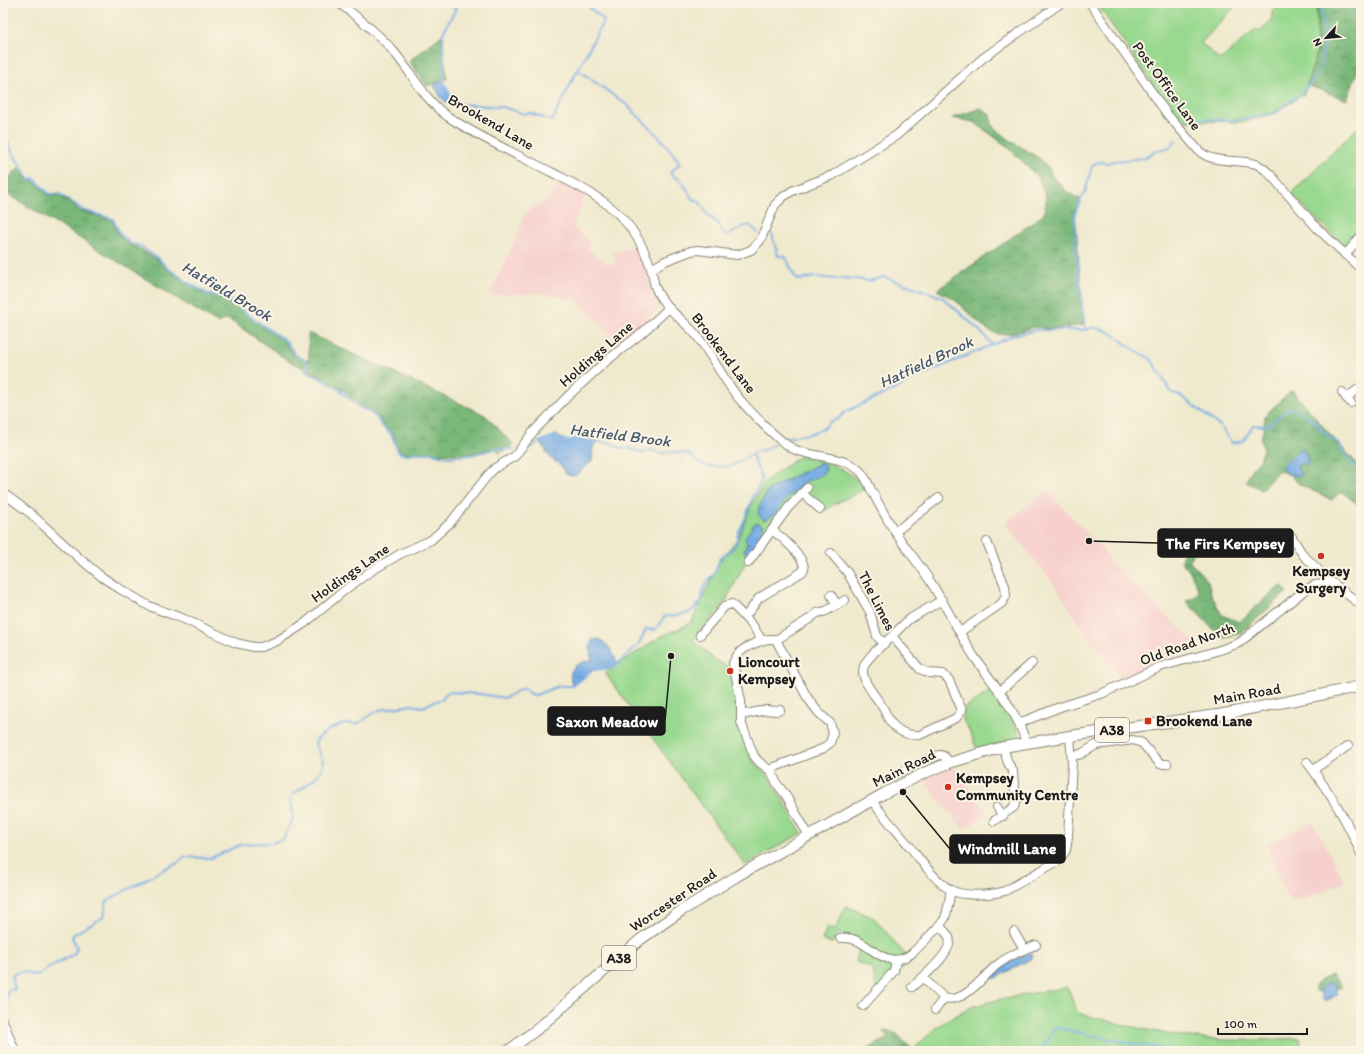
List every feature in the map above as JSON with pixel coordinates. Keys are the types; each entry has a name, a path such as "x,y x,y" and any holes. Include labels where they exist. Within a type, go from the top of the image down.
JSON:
{"main road":[{"name":"Main Road","path":"872,801 924,773 948,763 1004,747 1224,714 1361,686"},
{"name":"Worcester Road","path":"508,1051 536,1030 641,939 706,894 872,801"}],"street":[{"name":"Brookend Lane","path":"339,3 365,23 387,44 432,103 448,116 480,136 576,185 609,206 621,216 644,249 656,289 669,308 697,336 741,400 777,436 796,450 834,458 854,466 861,472 895,532 928,577 975,657 1019,722 1026,743"},
{"path":"651,269 684,252 698,250 737,255 751,250 760,241 775,205 783,197 792,191 833,175 897,135 984,58 1061,3"},
{"name":"Post Office Lane","path":"1090,3 1166,114 1203,156 1251,163 1263,168 1317,228 1361,270"},
{"path":"1345,255 1361,236"},
{"name":"Holdings Lane","path":"3,493 30,513 102,577 138,601 184,619 236,643 254,647 268,645 305,623 346,589 371,571 400,554 422,546 440,534 452,522 495,468 515,456 533,432 568,396 604,362 643,332 669,308"},
{"path":"1346,398 1361,387"},
{"path":"748,563 788,508 804,491 820,509"},
{"path":"895,532 939,498"},
{"path":"745,617 759,598 802,572 804,569 802,560 784,540 772,530"},
{"path":"1292,537 1303,555 1330,581 1361,604"},
{"path":"960,632 1002,603 1006,596 1005,586 987,542"},
{"name":"The Limes","path":"831,553 847,572 870,612 877,636 884,644"},
{"name":"Old Road North","path":"1019,722 1060,706 1101,694 1160,667 1239,643 1305,590 1315,585 1330,581"},
{"path":"831,595 837,605"},
{"path":"776,640 817,613 826,611 845,600"},
{"name":"The Limes","path":"892,636 920,669 929,673 943,674 949,680 962,710 956,718 920,735 913,736 902,732 891,724 884,709 866,681 863,671 866,661 908,620 942,600"},
{"path":"700,635 727,605 732,604 758,633 762,641"},
{"path":"771,771 775,767 822,749 830,743 833,733 830,723 818,712 807,697 776,640 772,638 739,652 734,663 741,701 741,722 754,756 771,771 777,784 785,794 809,836"},
{"path":"999,692 1032,663"},
{"path":"741,715 766,710 776,712 780,710"},
{"path":"872,801 933,874 951,890 959,893 974,894 997,893 1005,891 1047,868 1062,856 1066,850 1072,756 1070,736"},
{"path":"1072,756 1081,754 1096,745 1133,740 1142,743 1160,764 1167,764"},
{"path":"1313,770 1348,746"},
{"path":"994,821 1014,807 1017,797 1014,786 1013,771 1008,763 1004,747"},
{"name":"Main Road","path":"894,775 939,755 943,755 948,763"},
{"path":"1307,762 1337,806 1361,854"},
{"path":"997,807 1003,816"},
{"path":"840,938 847,937 864,944 883,957 896,960 910,954 945,918 951,890"},
{"path":"912,987 938,962 950,945 949,937 939,925"},
{"path":"1014,932 1024,949"},
{"path":"923,978 944,998 951,999 960,997 997,965 1024,949 1036,945"},
{"path":"862,1006 894,971 896,960"},
{"path":"935,1010 944,998"},
{"path":"3,1021 15,1051"}],"shaded area":[{"path":"559,179 586,193 573,226 589,241 588,249 611,266 616,263 613,254 638,244 646,269 652,298 660,307 619,344 576,299 537,293 489,295 521,227 523,217 526,212 547,200 557,189"},
{"path":"1047,491 1101,548 1114,566 1201,648 1179,655 1121,679 1088,637 1056,587 1005,523"},
{"path":"954,767 987,813 964,830 930,789 923,778"},
{"path":"1313,822 1345,882 1305,899 1293,901 1286,896 1267,845"}],"green space":[{"path":"1096,3 1238,3 1201,43 1220,60 1256,29 1260,32 1272,19 1272,12 1284,3 1317,3 1317,53 1304,94 1269,115 1243,122 1185,121 1173,115"},
{"path":"1317,3 1361,3 1361,60 1347,100 1307,85 1317,53"},
{"path":"442,35 447,79 427,86 409,61"},
{"path":"981,108 990,115 993,127 1040,159 1049,168 1052,176 1068,193 1080,199 1075,213 1084,325 1052,329 1035,327 1011,334 998,334 988,330 954,299 937,290 1035,221 1045,212 1046,197 1038,177 1008,147 974,122 952,118"},
{"path":"1361,124 1361,219 1354,238 1346,246 1344,246 1291,194"},
{"path":"19,167 28,180 34,181 49,195 59,196 74,205 80,211 112,220 118,234 129,245 136,247 158,260 166,269 200,291 227,300 285,341 293,354 309,361 308,333 485,415 514,445 499,453 494,448 471,454 400,452 392,433 382,424 378,417 361,406 345,391 289,361 228,319 217,323 3,191 3,184"},
{"path":"1292,390 1361,468 1361,507 1343,493 1338,494 1332,500 1299,484 1290,475 1278,470 1262,490 1246,482 1252,468 1260,461 1263,449 1261,439 1265,415"},
{"path":"800,456 836,466 844,470 867,488 833,505 825,511 803,491 746,562 724,604 693,640 716,661 729,667 748,749 755,764 767,774 802,833 745,865 605,673 660,637 691,623 721,559 739,537 751,506 765,481"},
{"path":"1203,535 1191,556 1190,562 1208,581 1211,594 1222,615 1239,622 1270,594 1282,586 1287,592 1242,632 1222,639 1186,601 1195,597 1199,591 1191,573 1181,561 1183,554 1197,536"},
{"path":"993,690 1014,721 1018,734 1017,740 977,749 969,730 962,719 965,707"},
{"path":"846,906 874,918 910,960 878,993 871,968 856,962 861,942 839,933 832,943 822,940 827,927 835,930"},
{"path":"1332,975 1342,987 1337,989 1334,984 1320,990 1320,992 1315,991 1315,985 1319,981"},
{"path":"1067,987 1078,1013 1148,1030 1202,1039 1240,1040 1300,1038 1302,1051 912,1051 935,1028 968,1008 1001,999"},
{"path":"883,1031 896,1033 913,1050 863,1051 888,1038"}],"water":[{"path":"440,80 444,82 453,101 449,104 441,98 434,85"},
{"path":"556,435 567,441 578,438 598,442 593,447 592,461 576,475 570,476 565,473 560,464 551,459 543,445 539,442"},
{"path":"1302,447 1308,459 1308,464 1304,465 1301,463 1297,466 1301,476 1295,476 1287,473 1281,467"},
{"path":"821,463 826,468 824,472 820,476 803,483 771,517 764,520 758,514 759,507 769,489"},
{"path":"757,523 763,526 762,534 753,550 746,553 744,550 747,544 745,538 754,524"},
{"path":"599,639 611,650 617,664 613,668 593,670 573,686 570,675 574,667 592,660 590,646 592,640"},
{"path":"1029,953 1033,955 1032,958 996,978 993,978 992,976 999,969"},
{"path":"1331,982 1334,984 1338,994 1324,1001 1320,991 1324,985"}],"waterway":[{"path":"442,3 456,8 443,33 444,82 453,101 460,104 502,107 525,114 530,113 552,121 577,71"},
{"name":"Hatfield Brook","path":"584,3 604,20 578,70 627,105 664,142 680,163 670,173 682,182 692,199 699,201 708,215 719,224 724,235 731,234 742,227 749,225 758,233"},
{"path":"1188,119 1236,120 1277,113 1283,106 1301,94 1316,76 1320,68 1324,48 1324,26 1321,3"},
{"name":"Hatfield Brook","path":"3,130 12,152 30,180 34,178 49,194 59,194 82,210 113,219 120,234 131,244 138,245 159,259 166,267 190,284 210,295 224,297 285,340 296,355 305,360 308,364 305,370 340,390 359,407 368,411 377,418 381,425 391,434 398,452 405,455 413,453 433,453 447,457 472,455 494,449 516,449"},
{"path":"1086,330 1078,280 1078,263 1076,259 1075,213 1085,193 1092,166 1101,162 1108,163 1143,158 1158,150 1170,147 1176,140"},
{"name":"Hatfield Brook","path":"772,234 778,256 785,256 798,280 815,277 836,279 848,278 869,281 884,277 942,297 977,328 992,344"},
{"name":"Hatfield Brook","path":"784,438 808,434 823,429 830,422 838,419 845,412 919,376 1015,335 1037,330 1086,330 1094,327 1110,332 1130,347 1151,359 1171,392 1181,396 1221,427 1232,443 1243,441 1253,425 1267,426 1288,409 1293,408 1314,421 1324,433 1340,445 1349,461 1361,471"},
{"name":"Hatfield Brook","path":"525,449 530,449 539,442 556,435"},
{"name":"Hatfield Brook","path":"564,439 567,441 578,438 611,443 623,449 629,448 643,453 652,450 660,454 666,452 684,453 689,454 699,463 706,466 727,467 732,466 757,451 764,450 778,442"},
{"path":"7,1019 7,992 11,989 15,990 12,976 21,972 37,976 74,954 77,948 72,937 74,934 102,918 105,914 107,901 166,868 178,863 184,857 211,858 242,844 272,843 283,839 293,818 292,806 290,802 292,795 315,778 322,769 322,759 315,744 317,739 328,730 343,724 357,724 379,710 412,705 423,707 443,699 444,695 449,692 480,694 505,698 525,688 530,694 535,695 559,686 573,686 593,670 613,668 639,644 646,629 655,630 665,616 689,613 701,602 703,590 715,573 720,558 736,545 738,534 762,479 752,455"},
{"path":"1039,1051 1049,1039 1055,1027 1178,1051"}],"place":[{"name":"The Firs Kempsey","path":"1089,541"},
{"name":"Kempsey Surgery","path":"1321,556"},
{"name":"Saxon Meadow","path":"671,656"},
{"name":"Lioncourt Kempsey","path":"730,671"},
{"name":"Brookend Lane","path":"1148,721"},
{"name":"Kempsey Community Centre","path":"948,787"},
{"name":"Windmill Lane","path":"903,792"}]}
